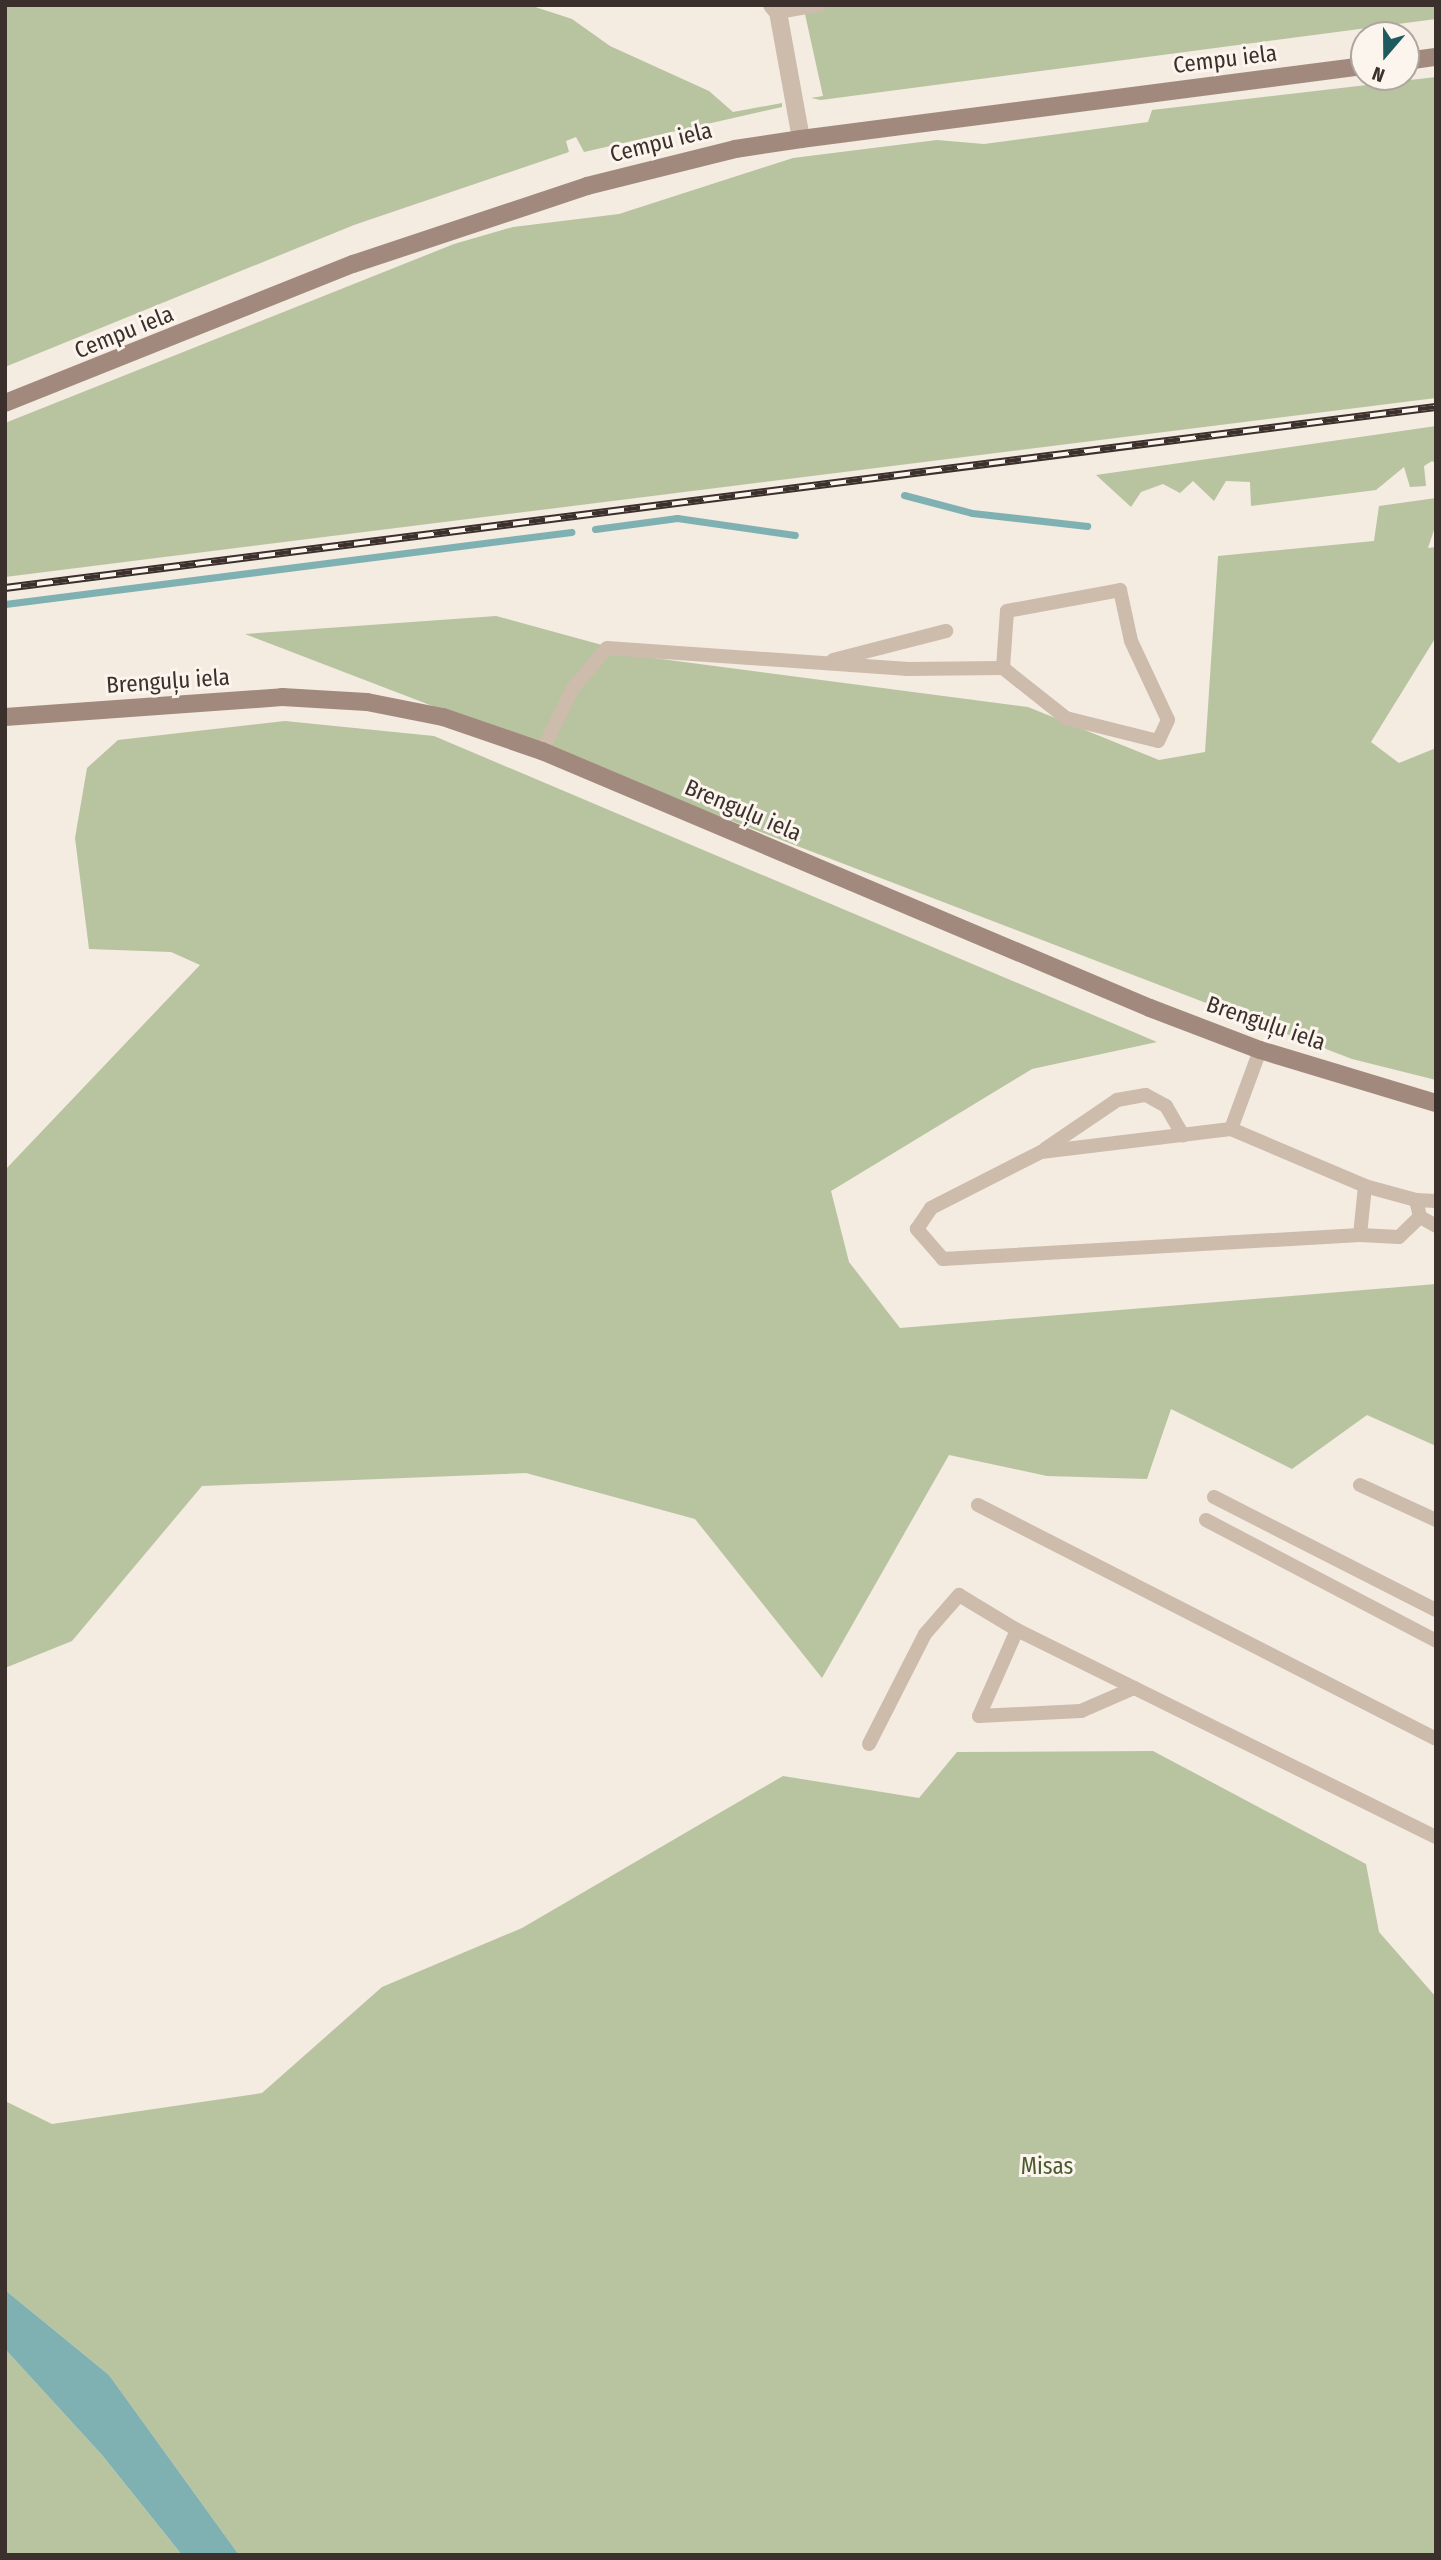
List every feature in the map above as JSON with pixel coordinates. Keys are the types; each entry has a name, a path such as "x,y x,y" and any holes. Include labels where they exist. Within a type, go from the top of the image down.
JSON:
{"street":[{"path":"775,9 801,139"},
{"name":"Cempu iela","path":"5,403 353,264 546,198 735,149 1350,68"},
{"name":"Brenguļu iela","path":"5,718 282,697 367,702 443,717 542,751 1260,1050 1436,1103"}],"lane":[{"path":"775,9 819,5"},
{"path":"542,751 573,688 607,648 908,669 1003,668 1066,718 1158,741 1168,720 1131,641 1120,590 1007,611 1003,668"},
{"path":"822,663 946,631"},
{"path":"1231,1129 1260,1050"},
{"path":"1183,1135 1166,1106 1146,1095 1117,1100 1041,1152 931,1208 917,1230 943,1259 1360,1235 1399,1237 1420,1217"},
{"path":"1041,1152 1231,1129 1365,1186 1416,1200 1436,1201"},
{"path":"1360,1235 1365,1186"},
{"path":"1416,1200 1420,1217 1436,1226"},
{"path":"1360,1485 1436,1520"},
{"path":"1214,1497 1436,1610"},
{"path":"978,1506 1436,1739"},
{"path":"1206,1520 1436,1641"},
{"path":"869,1744 925,1634 959,1595 1017,1630 1436,1837"},
{"path":"1017,1630 979,1716 1081,1711 1134,1688"}],"green space":[{"path":"5,5 529,5 572,19 610,46 709,91 733,112 782,103 782,107 584,152 576,137 566,141 569,152 354,225 5,367"},
{"path":"803,5 1436,5 1436,19 1350,21 1350,30 821,100 811,98 823,96"},
{"path":"1436,77 1436,398 5,577 5,423 454,244 513,227 619,214 793,158 937,140 984,144 1148,122 1152,110 1350,87 1350,91 1420,91 1420,79"},
{"path":"1436,426 1436,464 1432,461 1424,466 1426,486 1410,487 1404,467 1376,490 1251,506 1250,482 1226,481 1214,501 1193,481 1180,493 1163,484 1141,492 1131,507 1096,475"},
{"path":"1436,498 1436,524 1428,548 1436,547 1436,637 1371,742 1399,763 1436,748 1436,1080 1352,1059 245,634 496,616 646,657 1028,707 1159,760 1205,752 1218,556 1374,541 1379,506"},
{"path":"285,721 434,736 1157,1042 1032,1069 831,1191 849,1262 900,1328 1436,1284 1436,1446 1367,1415 1292,1469 1171,1409 1147,1479 1047,1476 949,1455 822,1678 695,1519 526,1473 202,1486 72,1641 5,1668 5,1170 200,965 171,952 89,949 75,838 87,768 118,740"},
{"name":"Misas","path":"1153,1751 1366,1864 1379,1932 1436,1997 1436,2555 239,2555 109,2375 5,2290 5,2101 52,2124 262,2093 382,1987 522,1928 783,1776 919,1798 957,1752"},
{"path":"5,2349 102,2455 182,2555 5,2555"}],"water":[{"path":"5,2290 109,2375 239,2555 182,2555 102,2455 5,2349"}],"waterway":[{"path":"904,495 972,513 1087,526"},
{"path":"595,529 677,518 795,535"},
{"path":"5,604 571,532"}],"railway":[{"path":"5,588 1436,407"}]}
